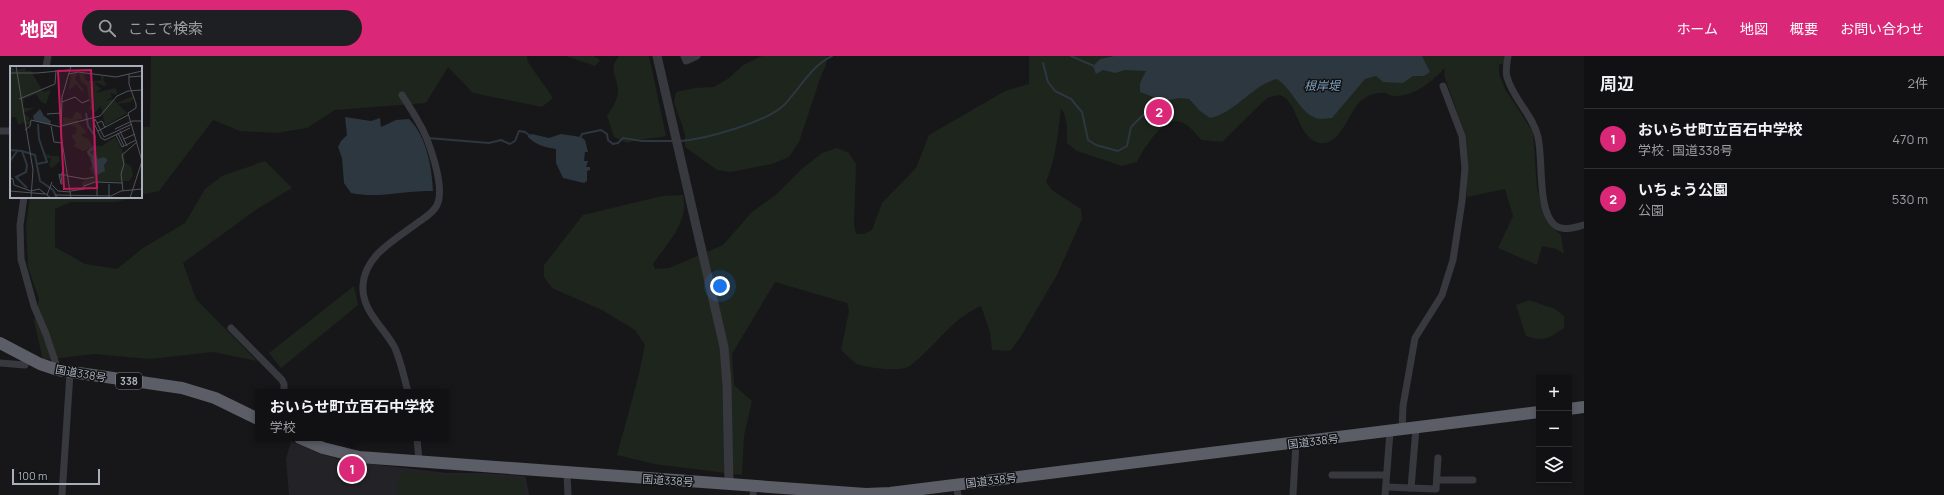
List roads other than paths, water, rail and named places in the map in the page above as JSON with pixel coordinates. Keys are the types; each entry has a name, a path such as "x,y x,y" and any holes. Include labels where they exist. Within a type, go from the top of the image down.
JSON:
{"highway":[{"name":"国道338号","path":"0,343 40,364 58,370 70,373 182,388 215,398 255,418"},
{"path":"1572,409 1584,408"},
{"name":"国道338号","path":"308,441 344,454 392,460 729,484 753,491 866,494 957,490 1296,443 1536,412"}],"street":[{"path":"46,66 48,56"},
{"path":"657,56 724,347 727,393 729,484"},
{"path":"684,56 686,61 697,56"},
{"path":"1508,56 1506,76 1512,90 1536,129 1546,208 1550,220 1557,228 1567,230 1584,225"},
{"path":"1385,495 1386,475 1403,406 1415,338 1442,294 1453,260 1462,201 1465,168 1462,136 1443,86"},
{"path":"402,95 418,120 428,143 440,189 439,199 434,210 377,254 367,269 363,285 369,312 389,338 398,357 407,389"},
{"path":"24,198 20,225 21,259 34,306 46,334 58,370"},
{"path":"231,328 282,380 284,389"},
{"path":"0,363 25,365"},
{"path":"62,495 70,373"},
{"path":"1411,488 1416,428"},
{"path":"417,441 419,461"},
{"path":"1293,495 1296,443"},
{"path":"1386,487 1436,489 1438,458"},
{"path":"567,473 568,495"},
{"path":"1332,475 1386,475"},
{"path":"1437,480 1473,480"}],"water":[{"name":"根岸堤","path":"1114,56 1422,56 1430,72 1424,76 1413,76 1403,83 1383,82 1376,76 1365,79 1332,118 1319,119 1310,115 1305,111 1288,89 1277,79 1260,87 1228,111 1210,118 1200,111 1189,99 1179,98 1164,101 1140,92 1140,83 1146,71 1125,70 1115,73 1103,70 1096,74 1093,66 1100,59"},
{"path":"345,117 371,121 380,118 381,127 396,120 409,119 420,135 427,153 430,163 433,191 382,195 361,195 351,193 344,183 342,158 338,147 347,135"},
{"path":"532,134 549,138 561,134 581,137 585,140 588,152 585,152 584,161 588,161 586,167 590,167 590,170 587,171 587,181 584,183 563,178 556,163 556,149 537,144 528,137 528,135"}],"waterway":[{"path":"680,141 720,133 751,123 777,111 785,104 812,71 832,56"},
{"path":"1071,56 1094,66"},
{"path":"1043,63 1048,82 1055,91 1071,99 1082,112 1088,140 1096,145 1118,151 1127,146 1131,127 1145,113 1165,100"},
{"path":"580,139 582,134 601,130 607,134 608,140 613,144 618,143 623,138 642,141 674,141"},
{"path":"428,138 489,143 501,140 510,144 515,141 519,131 525,132 529,135"}],"place":[{"name":"いちょう公園","path":"1159,112"},
{"name":"おいらせ町立百石中学校","path":"352,469"}]}
